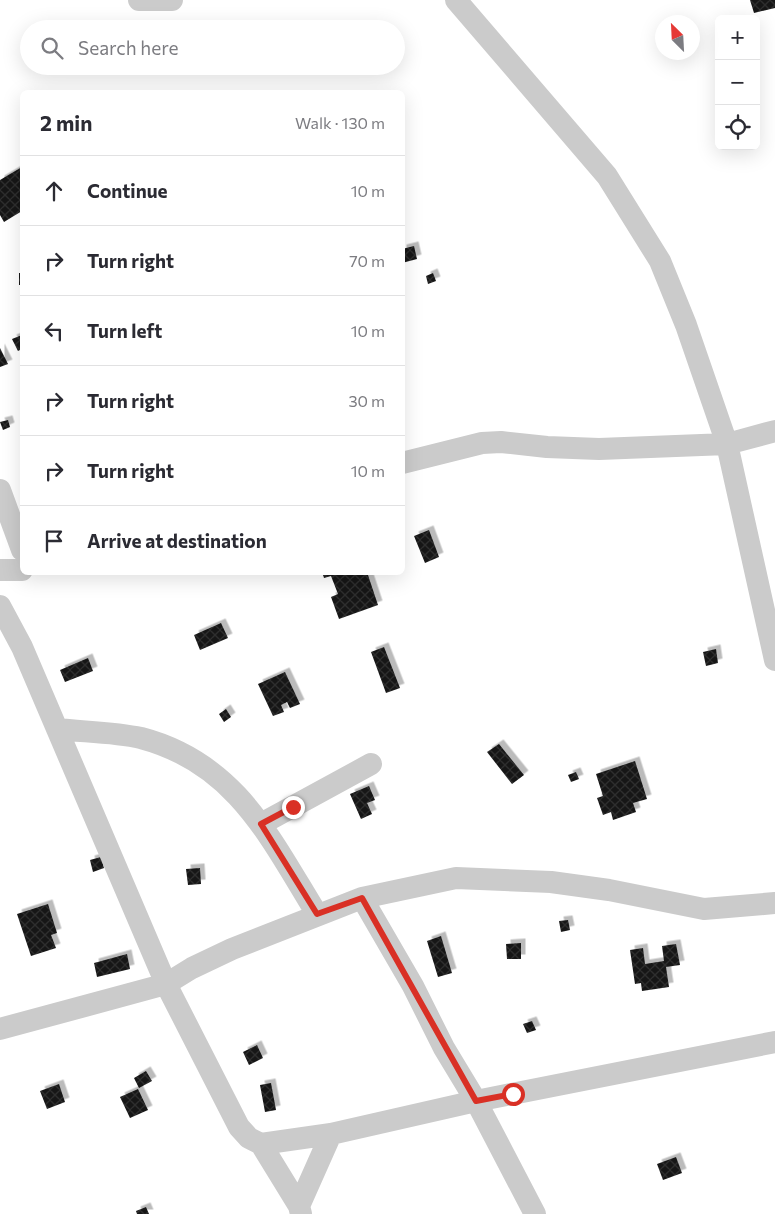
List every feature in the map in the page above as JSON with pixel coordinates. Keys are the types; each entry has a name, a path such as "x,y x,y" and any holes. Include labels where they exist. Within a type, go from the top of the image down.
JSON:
{"street":[{"path":"139,0 172,0"},
{"path":"456,0 607,176 660,261 686,325 727,444 775,660"},
{"path":"405,462 446,451 501,442 547,447 598,449 727,444 775,431"},
{"path":"0,490 20,545"},
{"path":"0,570 20,570"},
{"path":"0,606 22,647 166,984 242,1133 261,1144 300,1210"},
{"path":"57,729 140,738 173,750 221,778 261,824 317,914"},
{"path":"261,824 371,764"},
{"path":"0,1029 166,984 192,968 224,953 317,914 362,898 456,878 551,882 609,890 704,909 775,903"},
{"path":"362,898 476,1101 535,1214"},
{"path":"261,1144 331,1134 476,1101 775,1042"},
{"path":"300,1210 331,1134"}],"building":[{"path":"750,0 775,0 775,8 754,13"},
{"path":"20,168 20,212 4,222 0,215 0,180"},
{"path":"414,246 417,259 405,262 405,248"},
{"path":"433,273 436,281 428,284 426,276"},
{"path":"20,336 20,350 18,351 12,339"},
{"path":"0,348 8,364 0,367"},
{"path":"8,420 10,427 3,430 0,422"},
{"path":"429,530 439,557 425,563 414,536"},
{"path":"323,575 368,575 378,605 339,619 331,597 338,594 331,576 324,578"},
{"path":"221,623 228,638 200,650 194,635"},
{"path":"384,647 400,688 386,693 371,652"},
{"path":"716,649 718,663 706,666 703,652"},
{"path":"88,658 93,671 65,682 60,670"},
{"path":"285,672 300,704 290,708 287,702 281,705 284,712 273,716 258,684"},
{"path":"226,709 231,717 224,722 219,714"},
{"path":"499,744 524,775 512,784 487,752"},
{"path":"635,761 647,799 633,803 636,812 613,820 611,812 603,815 597,798 603,796 596,774"},
{"path":"576,772 579,779 571,782 568,775"},
{"path":"369,786 375,800 367,803 372,814 361,819 350,794"},
{"path":"101,857 104,868 93,872 90,860"},
{"path":"200,868 201,884 188,885 186,869"},
{"path":"48,904 57,933 51,935 56,948 31,956 17,914"},
{"path":"568,920 570,930 561,932 559,921"},
{"path":"441,936 452,973 438,977 427,941"},
{"path":"521,943 521,959 507,959 506,944"},
{"path":"676,944 680,965 666,967 669,987 642,991 641,983 635,984 630,950 643,948 645,964 664,961 662,946"},
{"path":"127,954 130,969 97,977 94,963"},
{"path":"532,1021 536,1030 527,1033 523,1024"},
{"path":"257,1045 263,1058 249,1065 243,1052"},
{"path":"146,1071 152,1081 139,1088 134,1078"},
{"path":"271,1083 276,1110 265,1112 260,1085"},
{"path":"59,1084 65,1102 47,1109 40,1091"},
{"path":"138,1089 148,1110 130,1118 120,1097"},
{"path":"676,1157 682,1173 663,1180 657,1164"},
{"path":"146,1207 149,1214 137,1214 136,1211"}],"route":[{"path":"293,807 261,824 317,914 362,898 413,986 444,1048 476,1101 513,1094"}]}
